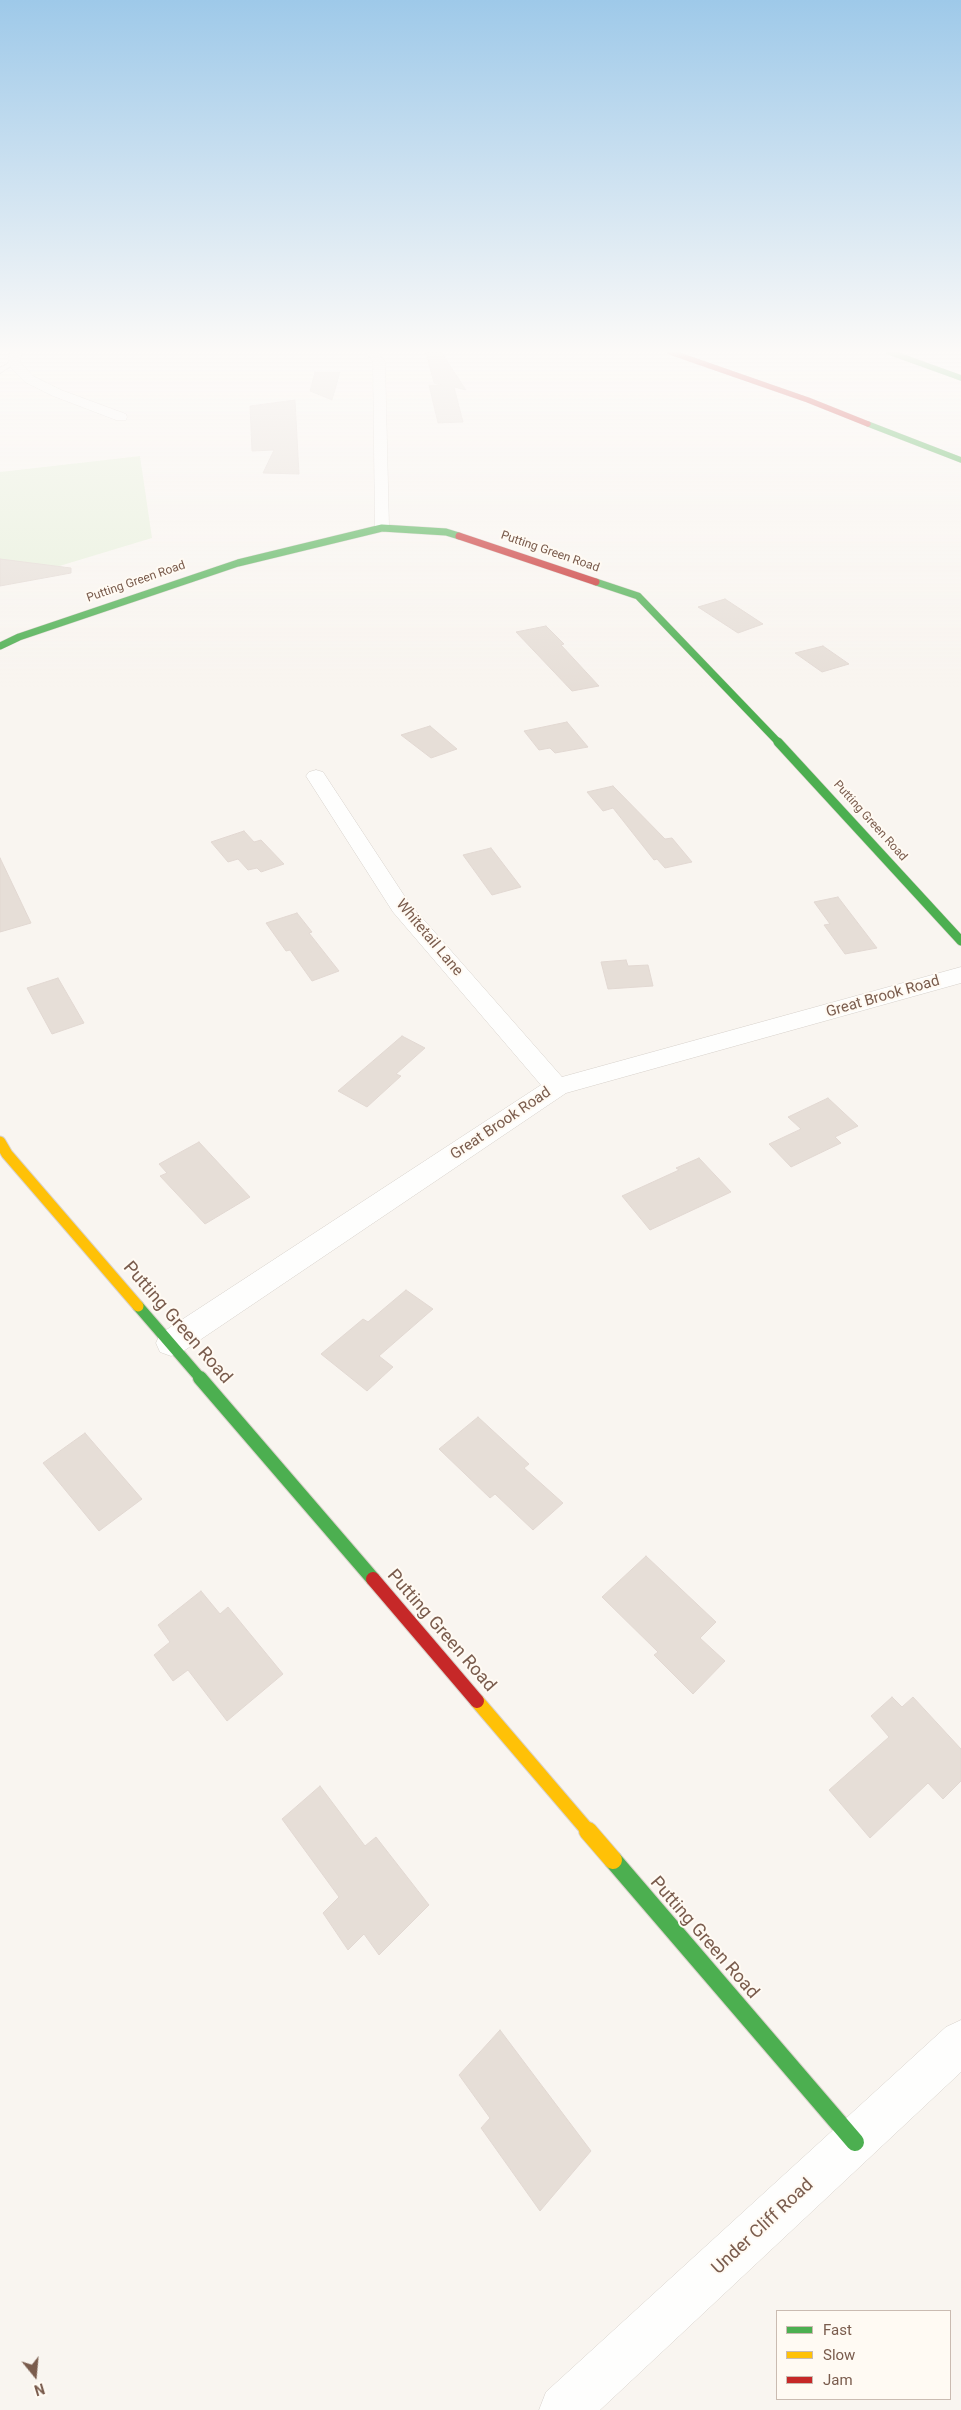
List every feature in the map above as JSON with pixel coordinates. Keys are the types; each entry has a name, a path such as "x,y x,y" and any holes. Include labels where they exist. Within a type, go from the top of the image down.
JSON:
{"main road":[{"name":"Putting Green Road","path":"0,646 19,637 214,570 382,528 446,532 638,596 802,767 961,942"},
{"name":"Putting Green Road","path":"0,1142 7,1154 855,2142"}],"street":[{"path":"381,464 382,528"},
{"name":"Whitetail Lane","path":"316,776 401,907 557,1087"},
{"name":"Great Brook Road","path":"171,1343 557,1087 961,975"},
{"name":"Under Cliff Road","path":"564,2410 961,2042"}],"green space":[{"path":"66,464 141,464 152,538 0,584 0,472"}],"building":[{"path":"267,464 298,464 299,474 263,473"},
{"path":"0,559 71,568 71,573 0,586"},
{"path":"725,599 763,624 738,633 698,607"},
{"path":"546,626 564,644 561,645 599,686 572,691 516,632"},
{"path":"823,646 849,664 822,672 795,653"},
{"path":"567,722 588,747 555,753 550,748 539,750 524,731"},
{"path":"430,726 457,749 431,758 401,735"},
{"path":"613,786 665,839 672,838 692,862 665,868 657,859 654,860 613,808 603,811 587,792"},
{"path":"244,831 254,842 261,840 284,864 261,872 257,868 248,870 238,859 228,862 211,842"},
{"path":"491,848 521,887 492,895 463,855"},
{"path":"0,858 31,923 0,932"},
{"path":"838,897 877,948 845,954 824,925 830,924 814,902"},
{"path":"297,913 312,932 309,933 339,971 312,981 290,950 286,951 266,923"},
{"path":"626,960 628,966 648,965 653,986 608,989 601,962"},
{"path":"58,978 84,1023 52,1034 27,988"},
{"path":"402,1036 425,1048 396,1074 401,1076 367,1107 338,1091"},
{"path":"828,1098 858,1126 835,1137 841,1143 791,1167 769,1144 801,1129 788,1117"},
{"path":"199,1142 250,1197 205,1224 160,1176 167,1173 159,1164"},
{"path":"699,1158 731,1192 650,1230 622,1196 679,1170 676,1168"},
{"path":"406,1290 433,1309 379,1356 393,1367 367,1391 321,1354 363,1319 368,1322"},
{"path":"478,1417 529,1464 524,1468 563,1503 533,1530 495,1494 490,1498 439,1449"},
{"path":"85,1433 142,1499 99,1531 43,1463"},
{"path":"646,1556 716,1622 700,1638 725,1661 693,1694 654,1655 658,1652 602,1597"},
{"path":"201,1591 220,1614 228,1607 283,1674 227,1721 188,1670 173,1681 154,1655 170,1642 158,1625"},
{"path":"892,1697 902,1707 913,1697 961,1749 961,1781 943,1799 928,1783 870,1838 829,1790 889,1737 871,1716"},
{"path":"320,1786 365,1846 376,1837 429,1905 379,1955 364,1934 348,1950 323,1913 339,1897 282,1819"},
{"path":"500,2030 591,2151 540,2211 481,2128 490,2118 459,2075"}],"traffic: fast":[{"path":"0,646 19,637 238,563 382,528 446,532 459,536"},
{"path":"596,582 638,596 802,767 961,941"},
{"path":"138,1306 373,1579"},
{"path":"613,1860 855,2142"}],"traffic: slow":[{"path":"0,1142 7,1154 138,1306"},
{"path":"477,1701 613,1860"}],"traffic: jam":[{"path":"459,536 596,582"},
{"path":"373,1579 477,1701"}]}
